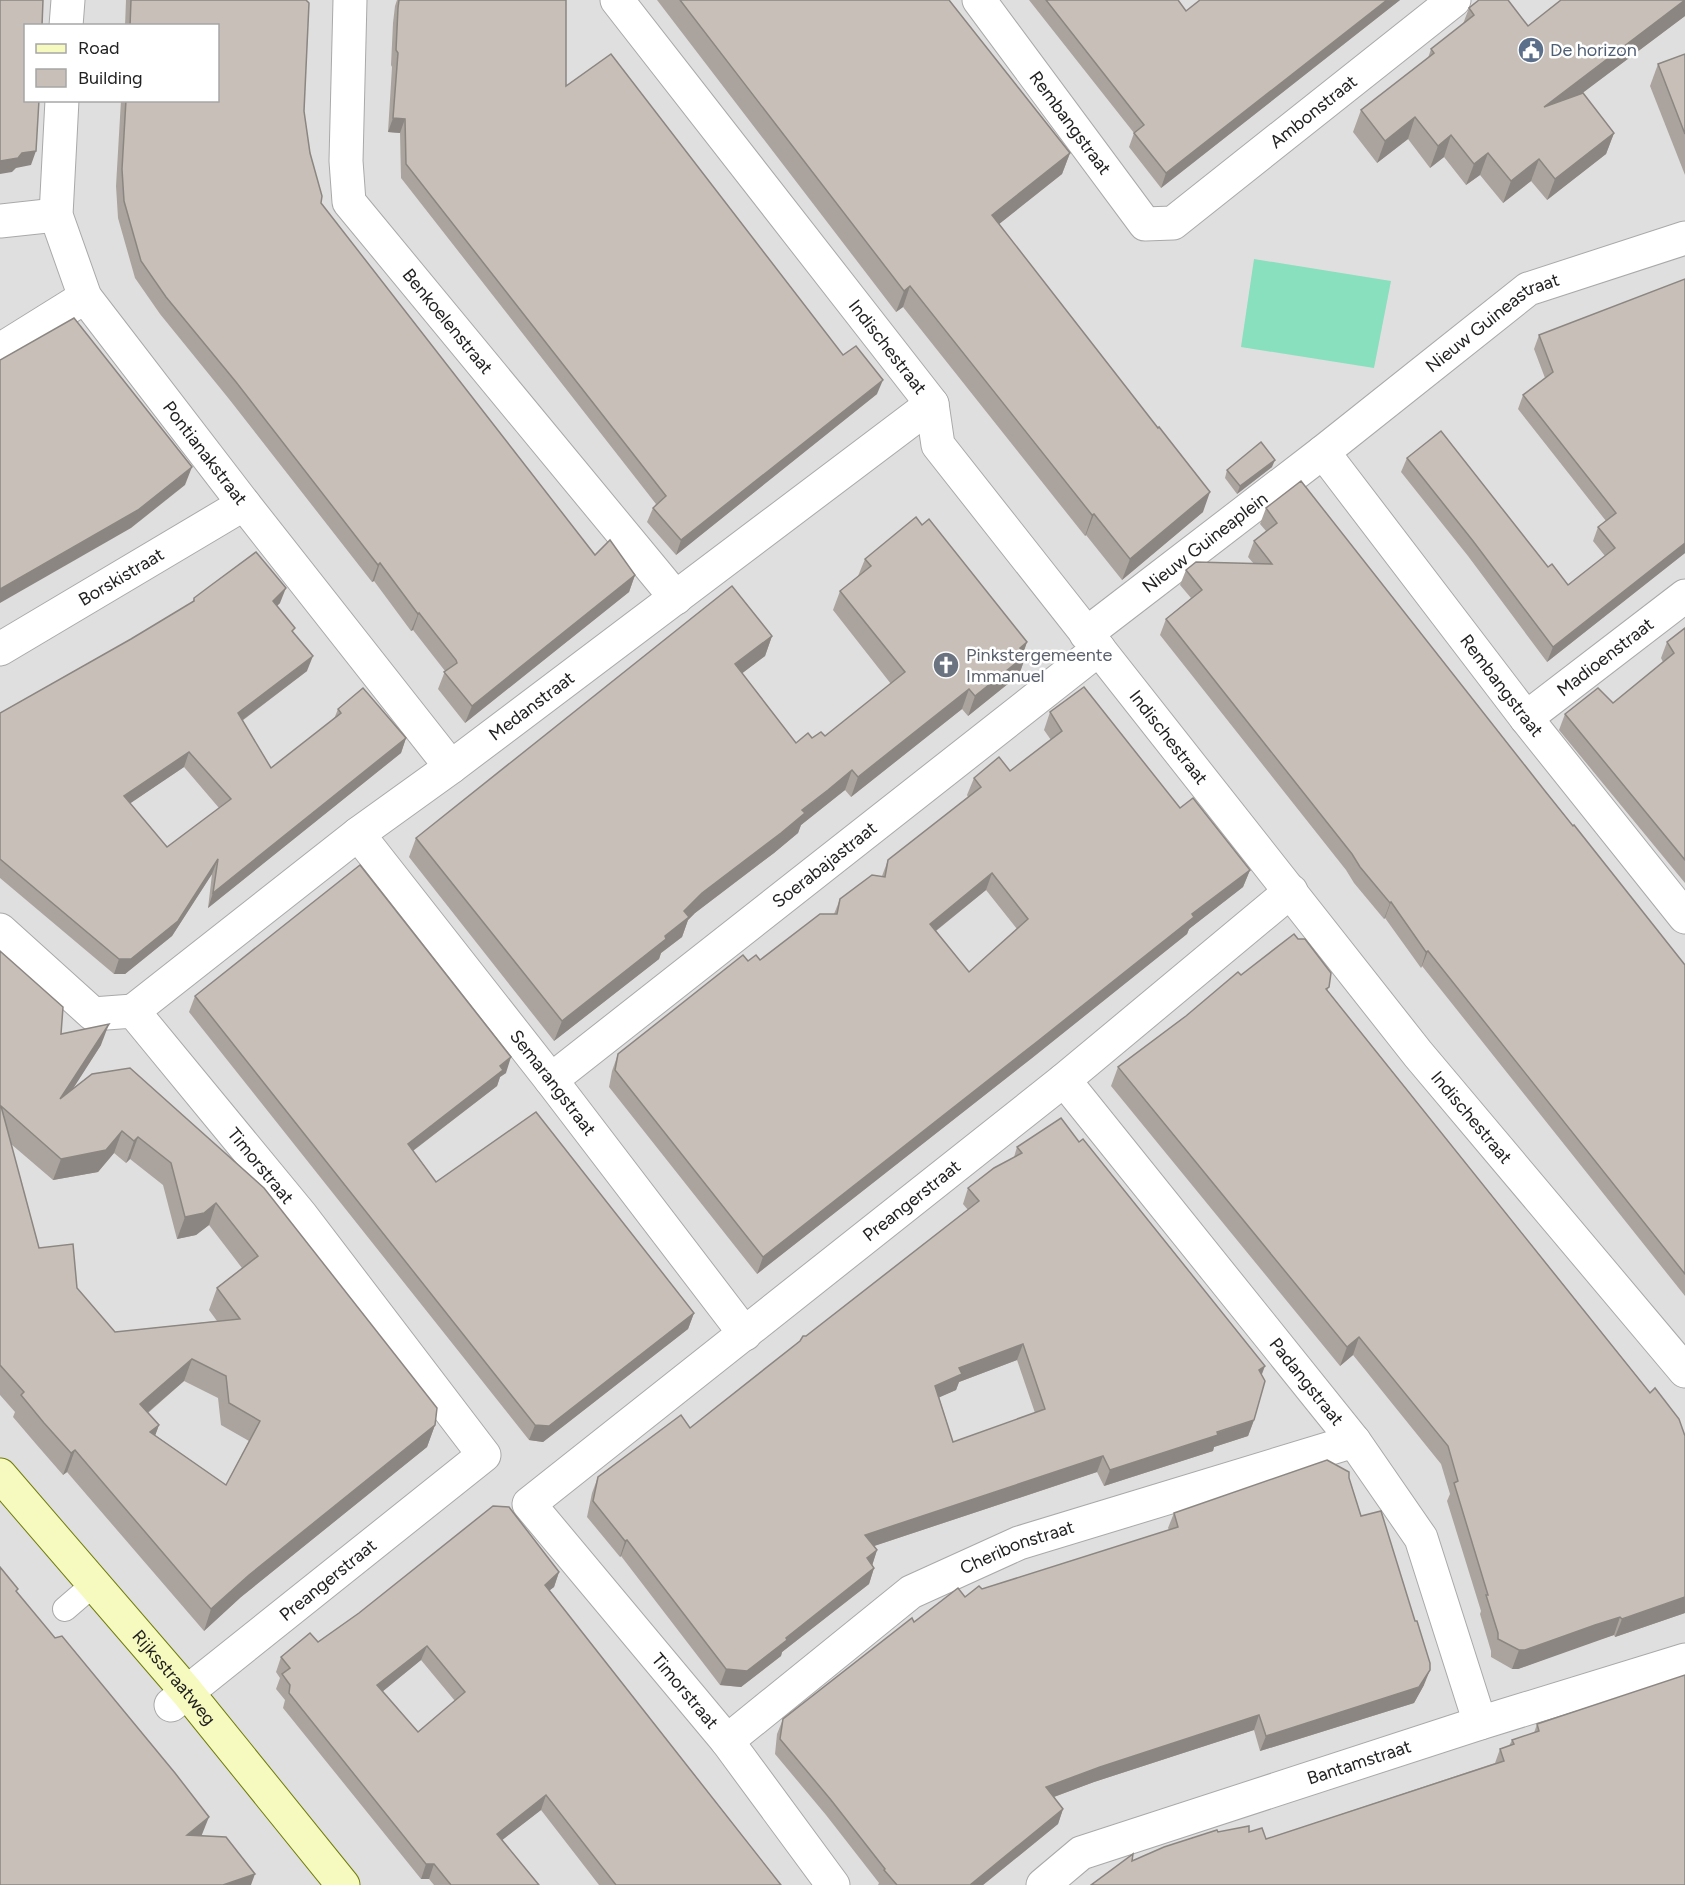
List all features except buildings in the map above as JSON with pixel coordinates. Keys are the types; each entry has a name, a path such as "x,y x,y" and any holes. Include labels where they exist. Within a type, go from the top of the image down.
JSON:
{"main road":[{"name":"Rijksstraatweg","path":"0,1475 79,1597"},
{"name":"Rijksstraatweg","path":"0,1505 79,1597 179,1699 343,1885"},
{"name":"Rijksstraatweg","path":"179,1699 317,1885"}],"street":[{"path":"66,24 68,0"},
{"name":"Benkoelenstraat","path":"350,0 346,161 349,202 676,597"},
{"name":"Indischestraat","path":"616,0 932,404 938,444 1418,1054 1685,1371"},
{"name":"Rembangstraat","path":"980,0 1145,224 1173,223"},
{"name":"Ambonstraat","path":"1173,223 1454,0"},
{"name":"Pontianakstraat","path":"62,102 56,215 85,297 451,767"},
{"path":"0,221 56,215"},
{"name":"Nieuw Guineastraat","path":"1323,452 1528,289 1685,238"},
{"path":"0,350 85,297"},
{"name":"Medanstraat","path":"133,1011 358,834 451,767 932,404"},
{"name":"Rembangstraat","path":"1323,452 1526,718 1685,917"},
{"name":"Nieuw Guineaplein","path":"1092,641 1323,452"},
{"name":"Borskistraat","path":"0,649 244,504"},
{"name":"Madioenstraat","path":"1526,718 1685,596"},
{"name":"Soerabajastraat","path":"551,1080 1092,641"},
{"name":"Semarangstraat","path":"358,834 551,1080 745,1334"},
{"name":"Preangerstraat","path":"529,1504 1064,1080 1292,891"},
{"path":"0,930 93,1014 133,1011"},
{"name":"Timorstraat","path":"133,1011 301,1215 484,1455"},
{"name":"Padangstraat","path":"1064,1080 1354,1441 1420,1538 1480,1723"},
{"name":"Cheribonstraat","path":"727,1741 911,1592 1019,1543 1354,1441"},
{"name":"Preangerstraat","path":"179,1699 484,1455"},
{"name":"Timorstraat","path":"529,1504 727,1741 833,1885"},
{"name":"Bantamstraat","path":"1044,1885 1081,1853 1480,1723 1685,1660"}],"shaded area":[{"path":"0,0 1685,0 1685,1885 0,1885"}],"green space":[{"path":"1254,259 1391,281 1374,368 1241,347"}],"place":[{"name":"De horizon","path":"1531,50"},
{"name":"Pinkstergemeente Immanuel","path":"946,665"}]}
